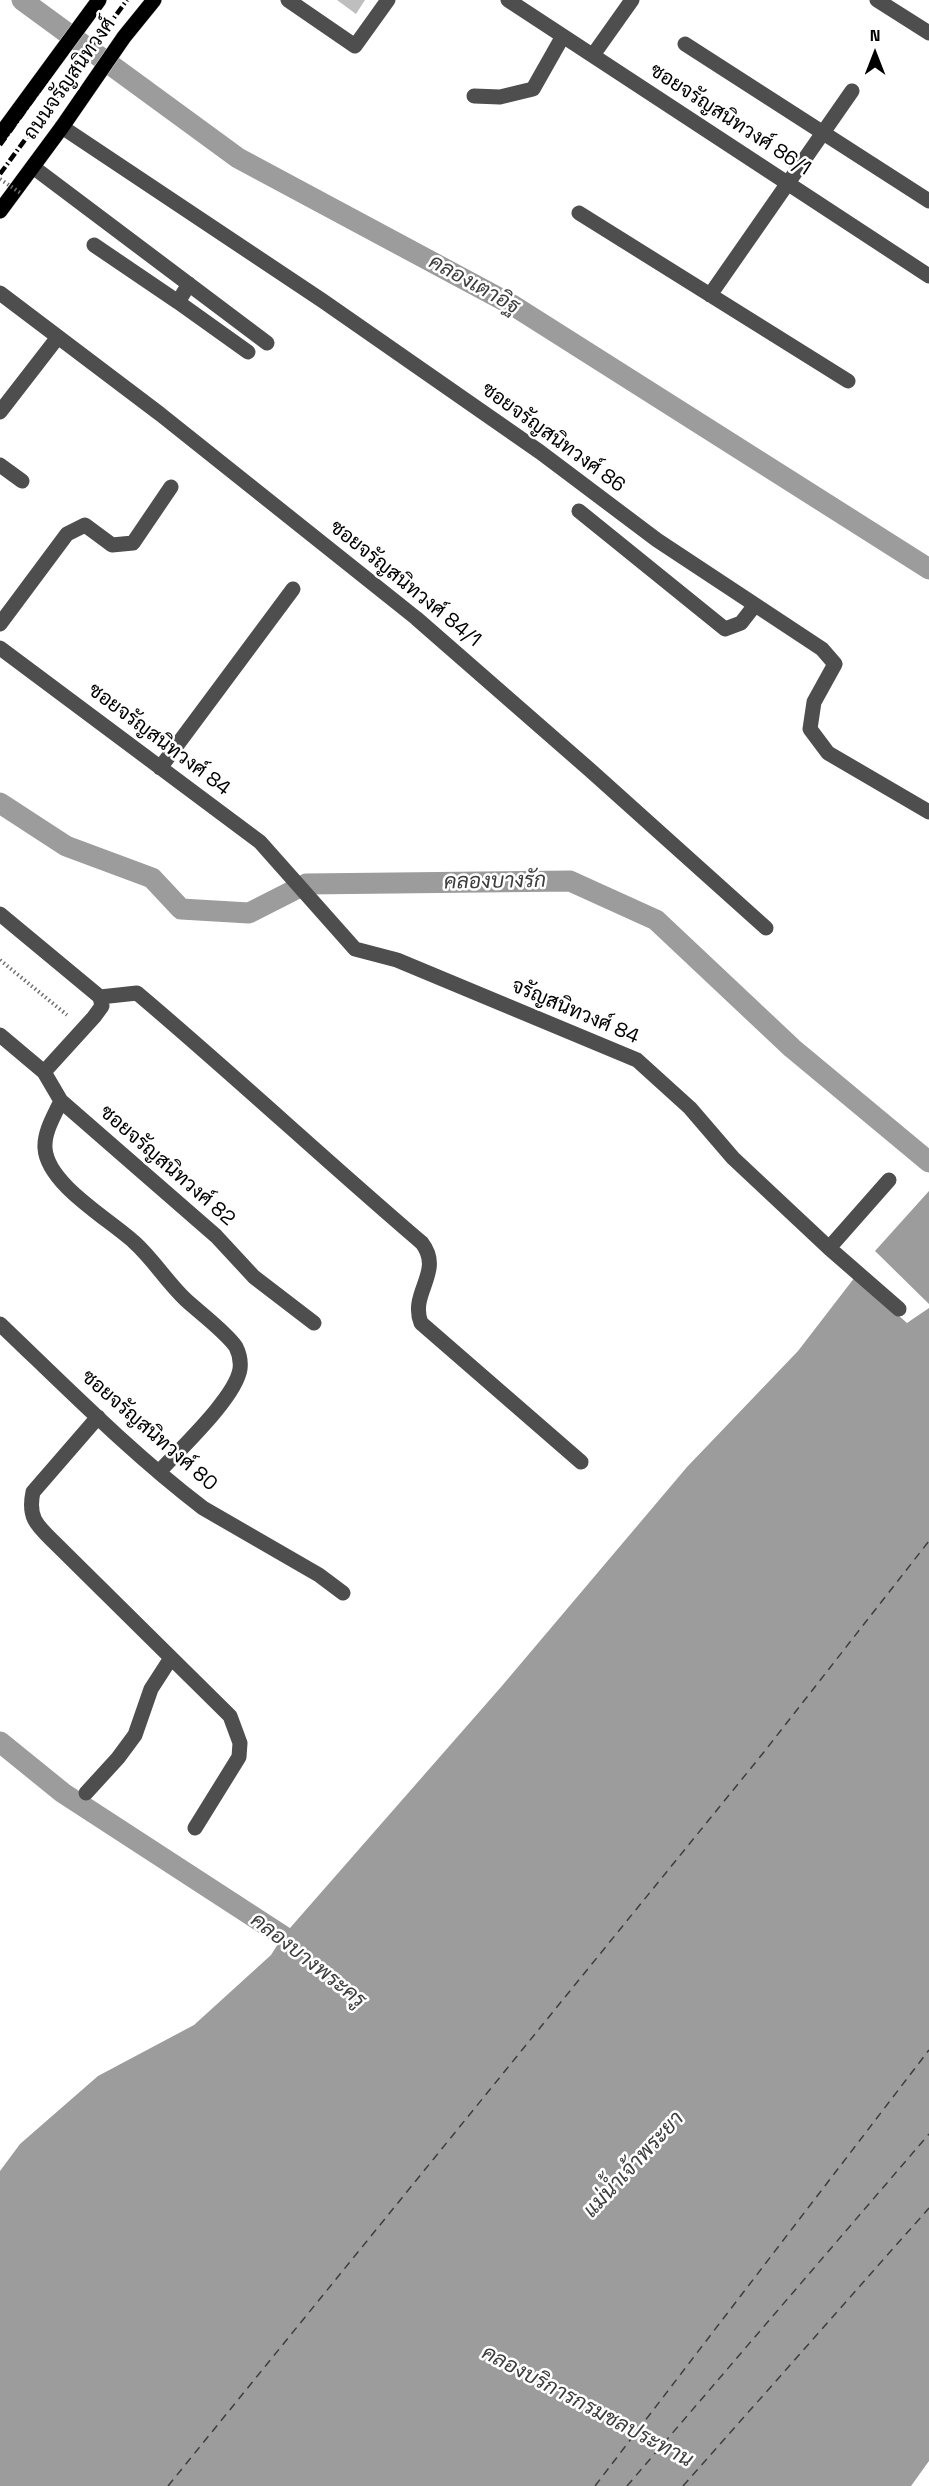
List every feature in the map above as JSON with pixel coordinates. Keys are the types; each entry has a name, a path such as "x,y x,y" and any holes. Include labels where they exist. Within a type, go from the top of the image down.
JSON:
{"main road":[{"name":"ถนนจรัญสนิทวงศ์","path":"0,135 99,0"},
{"name":"ถนนจรัญสนิทวงศ์","path":"0,211 63,127 124,37 154,0"}],"street":[{"path":"288,0 354,46 388,0"},
{"name":"ซอยจรัญสนิทวงศ์ 86/1","path":"508,0 929,276"},
{"path":"593,56 632,0"},
{"path":"877,0 929,33"},
{"path":"474,96 500,97 533,88 563,36"},
{"path":"686,44 929,201"},
{"path":"710,295 852,91"},
{"name":"ซอยจรัญสนิทวงศ์ 86","path":"63,127 540,452 657,540 822,649 835,664 814,702 810,729 828,753 929,813"},
{"path":"33,167 267,343"},
{"path":"579,213 848,381"},
{"path":"94,244 248,352"},
{"path":"178,302 189,284"},
{"name":"ซอยจรัญสนิทวงศ์ 84/1","path":"0,293 160,414 416,618 766,928"},
{"path":"0,412 58,337"},
{"path":"0,465 22,481"},
{"path":"0,624 67,534 85,525 112,545 133,543 171,487"},
{"path":"579,511 725,629 741,623 755,605"},
{"path":"160,768 293,589"},
{"name":"ซอยจรัญสนิทวงศ์ 84","path":"0,648 260,842 287,872"},
{"name":"จรัญสนิทวงศ์ 84","path":"287,872 354,949 397,960 637,1060 690,1108 734,1158 829,1248 899,1309"},
{"path":"0,914 100,998 102,1006 94,1017 44,1072"},
{"path":"100,998 137,993 422,1243 429,1252 431,1264 419,1300 417,1313 421,1323 581,1461"},
{"name":"ซอยจรัญสนิทวงศ์ 82","path":"0,1035 44,1072 61,1101 216,1236 254,1277 314,1323"},
{"path":"61,1101 47,1130 45,1149 52,1171 64,1185 135,1243 184,1299 235,1345 240,1356 241,1368 236,1383 159,1472"},
{"path":"829,1248 889,1180"},
{"name":"ซอยจรัญสนิทวงศ์ 80","path":"0,1324 98,1417 203,1508 319,1575 343,1593"},
{"path":"98,1417 33,1492 30,1505 32,1516 58,1546 230,1716 240,1743 239,1757 235,1767 195,1828"},
{"path":"86,1793 118,1758 135,1735 151,1689 171,1658"}],"path":[{"path":"0,179 22,194"},
{"path":"0,960 67,1014"}],"water":[{"path":"929,1191 929,1304 875,1251"},
{"path":"855,1277 907,1323 929,1308 929,2461 911,2486 0,2486 0,2171 20,2144 98,2076 194,2025 271,1955 283,1936 501,1687 687,1467 798,1351"}],"building":[{"path":"337,0 365,0 356,14"}],"waterway":[{"name":"คลองเตาอิฐ","path":"22,0 238,158 514,306 929,569"},
{"name":"คลองบางรัก","path":"0,803 66,846 152,878 181,909 249,913 306,884 570,881 656,920 792,1048 929,1162"},
{"name":"คลองบางพระครู","path":"0,1742 63,1793 283,1936 304,1954"}],"ferry route":[{"path":"168,2486 764,1752 929,1541"},
{"path":"595,2486 929,2050"},
{"path":"627,2486 929,2134"},
{"path":"683,2486 929,2208"}],"railway":[{"path":"0,145 104,0"},
{"path":"0,174 127,0"}],"water label":[{"name":"แม่น้ำเจ้าพระยา","path":"634,2165"},
{"name":"คลองบริการกรมชลประทาน","path":"587,2407"}]}
